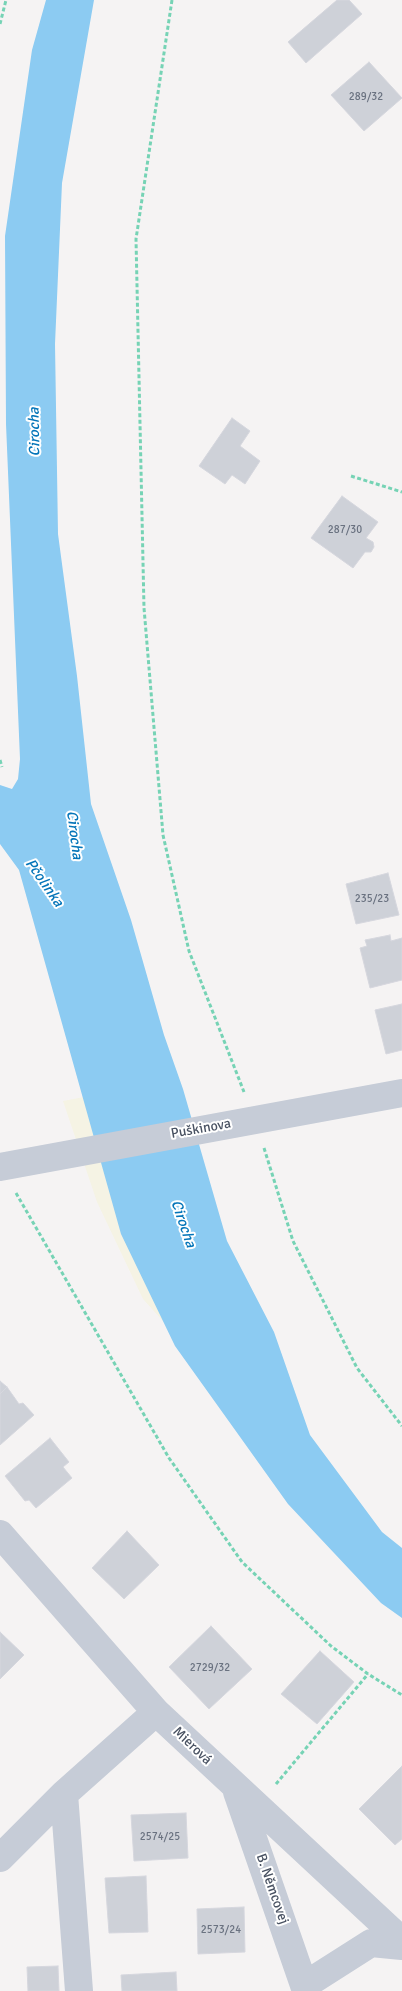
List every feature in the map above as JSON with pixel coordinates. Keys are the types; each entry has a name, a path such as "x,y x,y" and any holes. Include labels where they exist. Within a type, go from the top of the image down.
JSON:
{"street":[{"name":"Puškinova","path":"1,1166 402,1092"},
{"name":"Mierová","path":"0,1534 156,1712 402,1941"},
{"path":"0,1858 64,1794 156,1712"},
{"name":"B. Němcovej","path":"236,1788 306,1988"},
{"path":"64,1794 79,1991"},
{"path":"306,1988 371,1943 402,1946"}],"path":[{"path":"0,24 6,0"},
{"path":"172,0 136,239 144,608 163,835 189,951 242,1086"},
{"path":"351,476 402,492"},
{"path":"0,760 2,767"},
{"path":"255,1120 292,1241 357,1368 402,1426"},
{"path":"1,1166 169,1458 242,1562 330,1646 368,1674 402,1695"},
{"path":"272,1788 368,1674"}],"sand":[{"path":"84,1097 180,1340 143,1299 97,1202 63,1101"}],"water":[{"path":"46,0 94,0 62,183 55,344 58,534 77,676 91,804 131,920 227,1241 274,1332 310,1435 382,1532 402,1548 402,1618 381,1603 288,1504 175,1346 121,1234 19,870 0,844 0,785 12,789 18,779 20,759 6,424 5,236 32,50"}],"building":[{"path":"337,0 349,0 362,14 306,63 288,42"},
{"path":"369,62 402,98 364,131 331,95"},
{"path":"232,418 250,431 240,446 260,461 245,484 232,475 225,484 199,466"},
{"path":"342,496 378,522 366,538 373,542 374,547 371,552 365,552 353,568 311,538"},
{"path":"388,873 399,915 356,924 346,884"},
{"path":"390,935 391,941 402,938 402,980 370,988 360,948 367,946 365,940"},
{"path":"402,1004 402,1050 386,1054 375,1010"},
{"path":"0,1381 7,1387 0,1394"},
{"path":"7,1387 19,1404 23,1403 34,1415 0,1445 0,1394"},
{"path":"50,1438 69,1462 63,1467 72,1478 36,1508 29,1500 25,1501 5,1476"},
{"path":"127,1531 159,1565 124,1599 92,1568"},
{"path":"211,1626 252,1669 209,1709 169,1667"},
{"path":"0,1632 24,1655 0,1679"},
{"path":"320,1651 354,1682 317,1724 281,1694"},
{"path":"402,1766 402,1839 395,1845 359,1809"},
{"path":"186,1813 188,1858 134,1861 131,1815"},
{"path":"146,1876 148,1932 109,1933 105,1878"},
{"path":"244,1907 245,1952 198,1954 197,1909"},
{"path":"58,1966 59,1991 28,1991 27,1967"},
{"path":"176,1972 177,1991 122,1991 121,1975"}],"water label":[{"name":"Cirocha","path":"35,432"},
{"name":"Cirocha","path":"74,835"},
{"name":"Pčolinka","path":"44,883"},
{"name":"Cirocha","path":"183,1224"}]}
